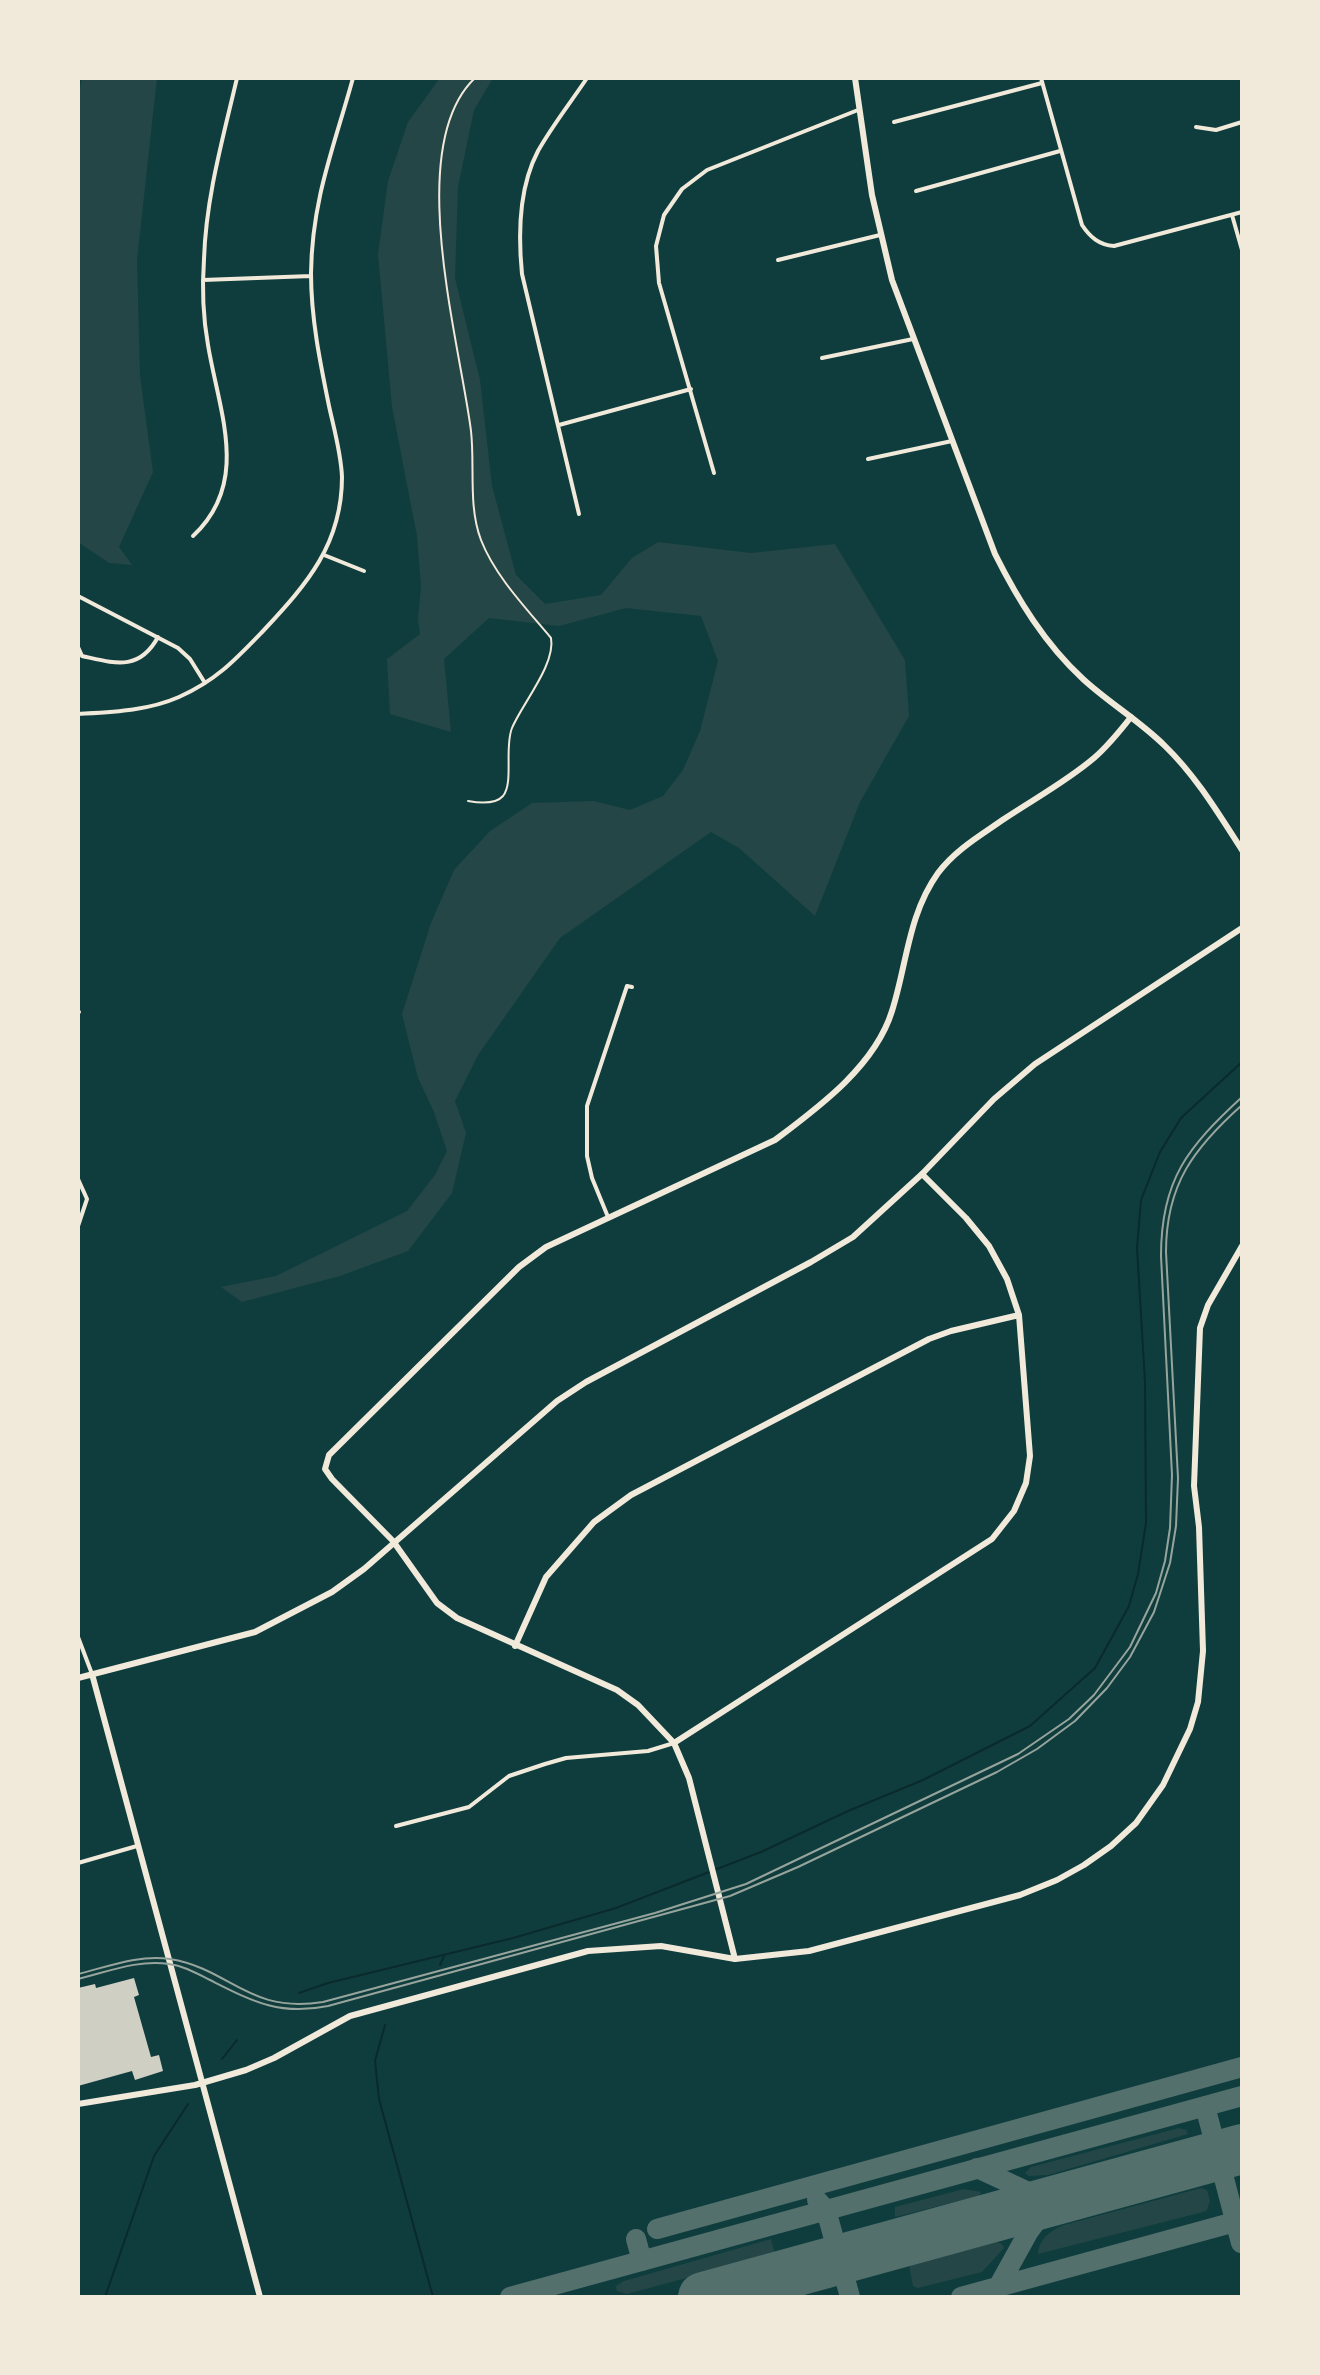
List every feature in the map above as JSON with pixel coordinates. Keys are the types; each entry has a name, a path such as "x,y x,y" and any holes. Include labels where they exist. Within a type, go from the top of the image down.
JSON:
{"main road":[{"path":"855,78 880,235 892,280 995,554 1031,619 1057,653 1084,680 1164,745 1191,775 1242,850"},
{"path":"735,1959 689,1778 674,1743 638,1705 623,1694 457,1618 437,1603 393,1541 325,1469 332,1450 519,1267 546,1247 775,1140 806,1117 858,1068 881,1036 892,1013 913,921 939,872 972,841 1095,757 1131,717"},
{"path":"78,1678 255,1632 332,1592 364,1569 557,1401 586,1382 853,1237 922,1174 994,1099 1035,1064 1242,928"},
{"path":"674,1743 984,1544 1014,1511 1026,1483 1030,1456 1019,1315 1007,1279 989,1246 922,1174"},
{"path":"78,2104 203,2083 274,2058 350,2016 588,1951 661,1946 735,1959 809,1951 1020,1895 1057,1880 1111,1846 1136,1823 1154,1798 1178,1758 1198,1702 1203,1651 1194,1486 1200,1328 1208,1305 1242,1246"},
{"path":"515,1646 546,1577 594,1522 631,1495 929,1339 1019,1315"},
{"path":"92,1674 260,2297"}],"street":[{"path":"193,536 217,506 228,467 224,428 207,342 203,280 211,191 237,78"},
{"path":"78,714 142,709 179,697 225,671 304,585 324,555 337,517 342,477 319,354 311,276 313,235 320,188 353,78"},
{"path":"579,514 522,274 520,226 537,152 587,78"},
{"path":"894,122 1042,81 1082,225 1090,237 1105,246 1114,246 1242,212"},
{"path":"714,473 656,266 657,235 669,206 682,189 707,170 860,110"},
{"path":"1196,127 1216,130 1242,122"},
{"path":"916,191 1061,151"},
{"path":"1232,215 1242,250"},
{"path":"778,260 880,235"},
{"path":"203,280 311,276"},
{"path":"822,358 913,339"},
{"path":"559,425 691,389"},
{"path":"868,459 954,441"},
{"path":"324,555 364,571"},
{"path":"78,596 185,653 205,683"},
{"path":"82,656 116,663 131,662 147,653 158,637"},
{"path":"78,647 82,656"},
{"path":"78,662 82,656"},
{"path":"609,1219 587,1156 587,1106 627,986 632,987"},
{"path":"78,1179 87,1199 78,1226"},
{"path":"78,1637 92,1674"},
{"path":"396,1826 469,1807 509,1776 545,1764 566,1758 648,1751 674,1743"},
{"path":"78,1863 138,1846"}],"lane":[{"path":"468,801 491,802 502,798 507,788 507,751 512,729 549,659 552,643 490,559 480,538 475,511 471,429 445,272 439,190 444,146 454,107 475,78"}],"shaded area":[{"path":"82,78 157,78 137,260 140,376 153,472 119,547 132,565 109,563 78,542 78,97"},
{"path":"440,78 493,78 474,110 458,187 455,278 480,380 492,486 516,575 545,604 601,595 632,558 658,542 751,553 835,544 905,660 909,716 860,802 815,916 739,848 711,832 560,938 478,1055 455,1101 466,1133 452,1193 408,1251 340,1276 242,1302 221,1287 276,1276 407,1211 435,1175 447,1151 418,1078 402,1014 431,923 454,870 490,831 532,803 594,801 630,810 663,796 683,770 700,731 718,661 701,616 626,608 559,626 489,618 444,659 451,732 390,714 387,659 420,634 421,587 417,536 392,407 378,254 388,181 408,122"},
{"path":"1179,2128 1188,2134 1048,2175 1029,2176 1025,2173 1031,2167"},
{"path":"1201,2188 1207,2190 1210,2201 1203,2212 1038,2254 1046,2236 1064,2225"},
{"path":"964,2189 981,2192 979,2196 895,2217 895,2207"},
{"path":"771,2239 775,2254 627,2294 617,2291 616,2286 624,2281"},
{"path":"997,2242 1004,2248 982,2272 918,2288 913,2286 909,2265"}],"building":[{"path":"134,1978 139,1995 134,1997 151,2057 159,2055 163,2071 135,2080 132,2071 78,2086 78,1988 95,1984 96,1988"}],"waterway":[{"path":"299,1993 616,1908 761,1852 923,1780 1030,1726 1095,1668 1129,1606 1146,1523 1145,1382 1137,1248 1141,1200 1160,1152 1181,1118 1242,1062"},
{"path":"440,1965 444,1956"},
{"path":"385,2025 375,2061 379,2099 433,2297"},
{"path":"222,2059 237,2040"},
{"path":"105,2297 154,2156 188,2104"}],"taxiway":[{"path":"657,2229 1242,2067"},
{"path":"510,2297 1242,2096"},
{"path":"1205,2106 1241,2243"},
{"path":"977,2168 1035,2195 1064,2198"},
{"path":"998,2287 1043,2212 1064,2198"},
{"path":"817,2200 826,2210 850,2297"},
{"path":"961,2297 1242,2220"},
{"path":"636,2239 642,2261"}],"runway":[{"path":"703,2297 1242,2149"}],"tram line":[{"path":"78,1974 135,1960 170,1959 191,1964 241,1989 276,2002 323,2002 655,1913 746,1884 1018,1754 1069,1719 1094,1695 1130,1647 1156,1593 1165,1561 1172,1475 1162,1229 1172,1185 1181,1166 1207,1132 1242,1097"}],"railway":[{"path":"78,1979 135,1965 169,1964 190,1970 266,2005 295,2009 328,2006 730,1896 997,1772 1037,1749 1075,1721 1107,1688 1130,1657 1154,1612 1170,1563 1176,1526 1178,1478 1167,1228 1177,1187 1186,1169 1210,1137 1242,1105"}]}
